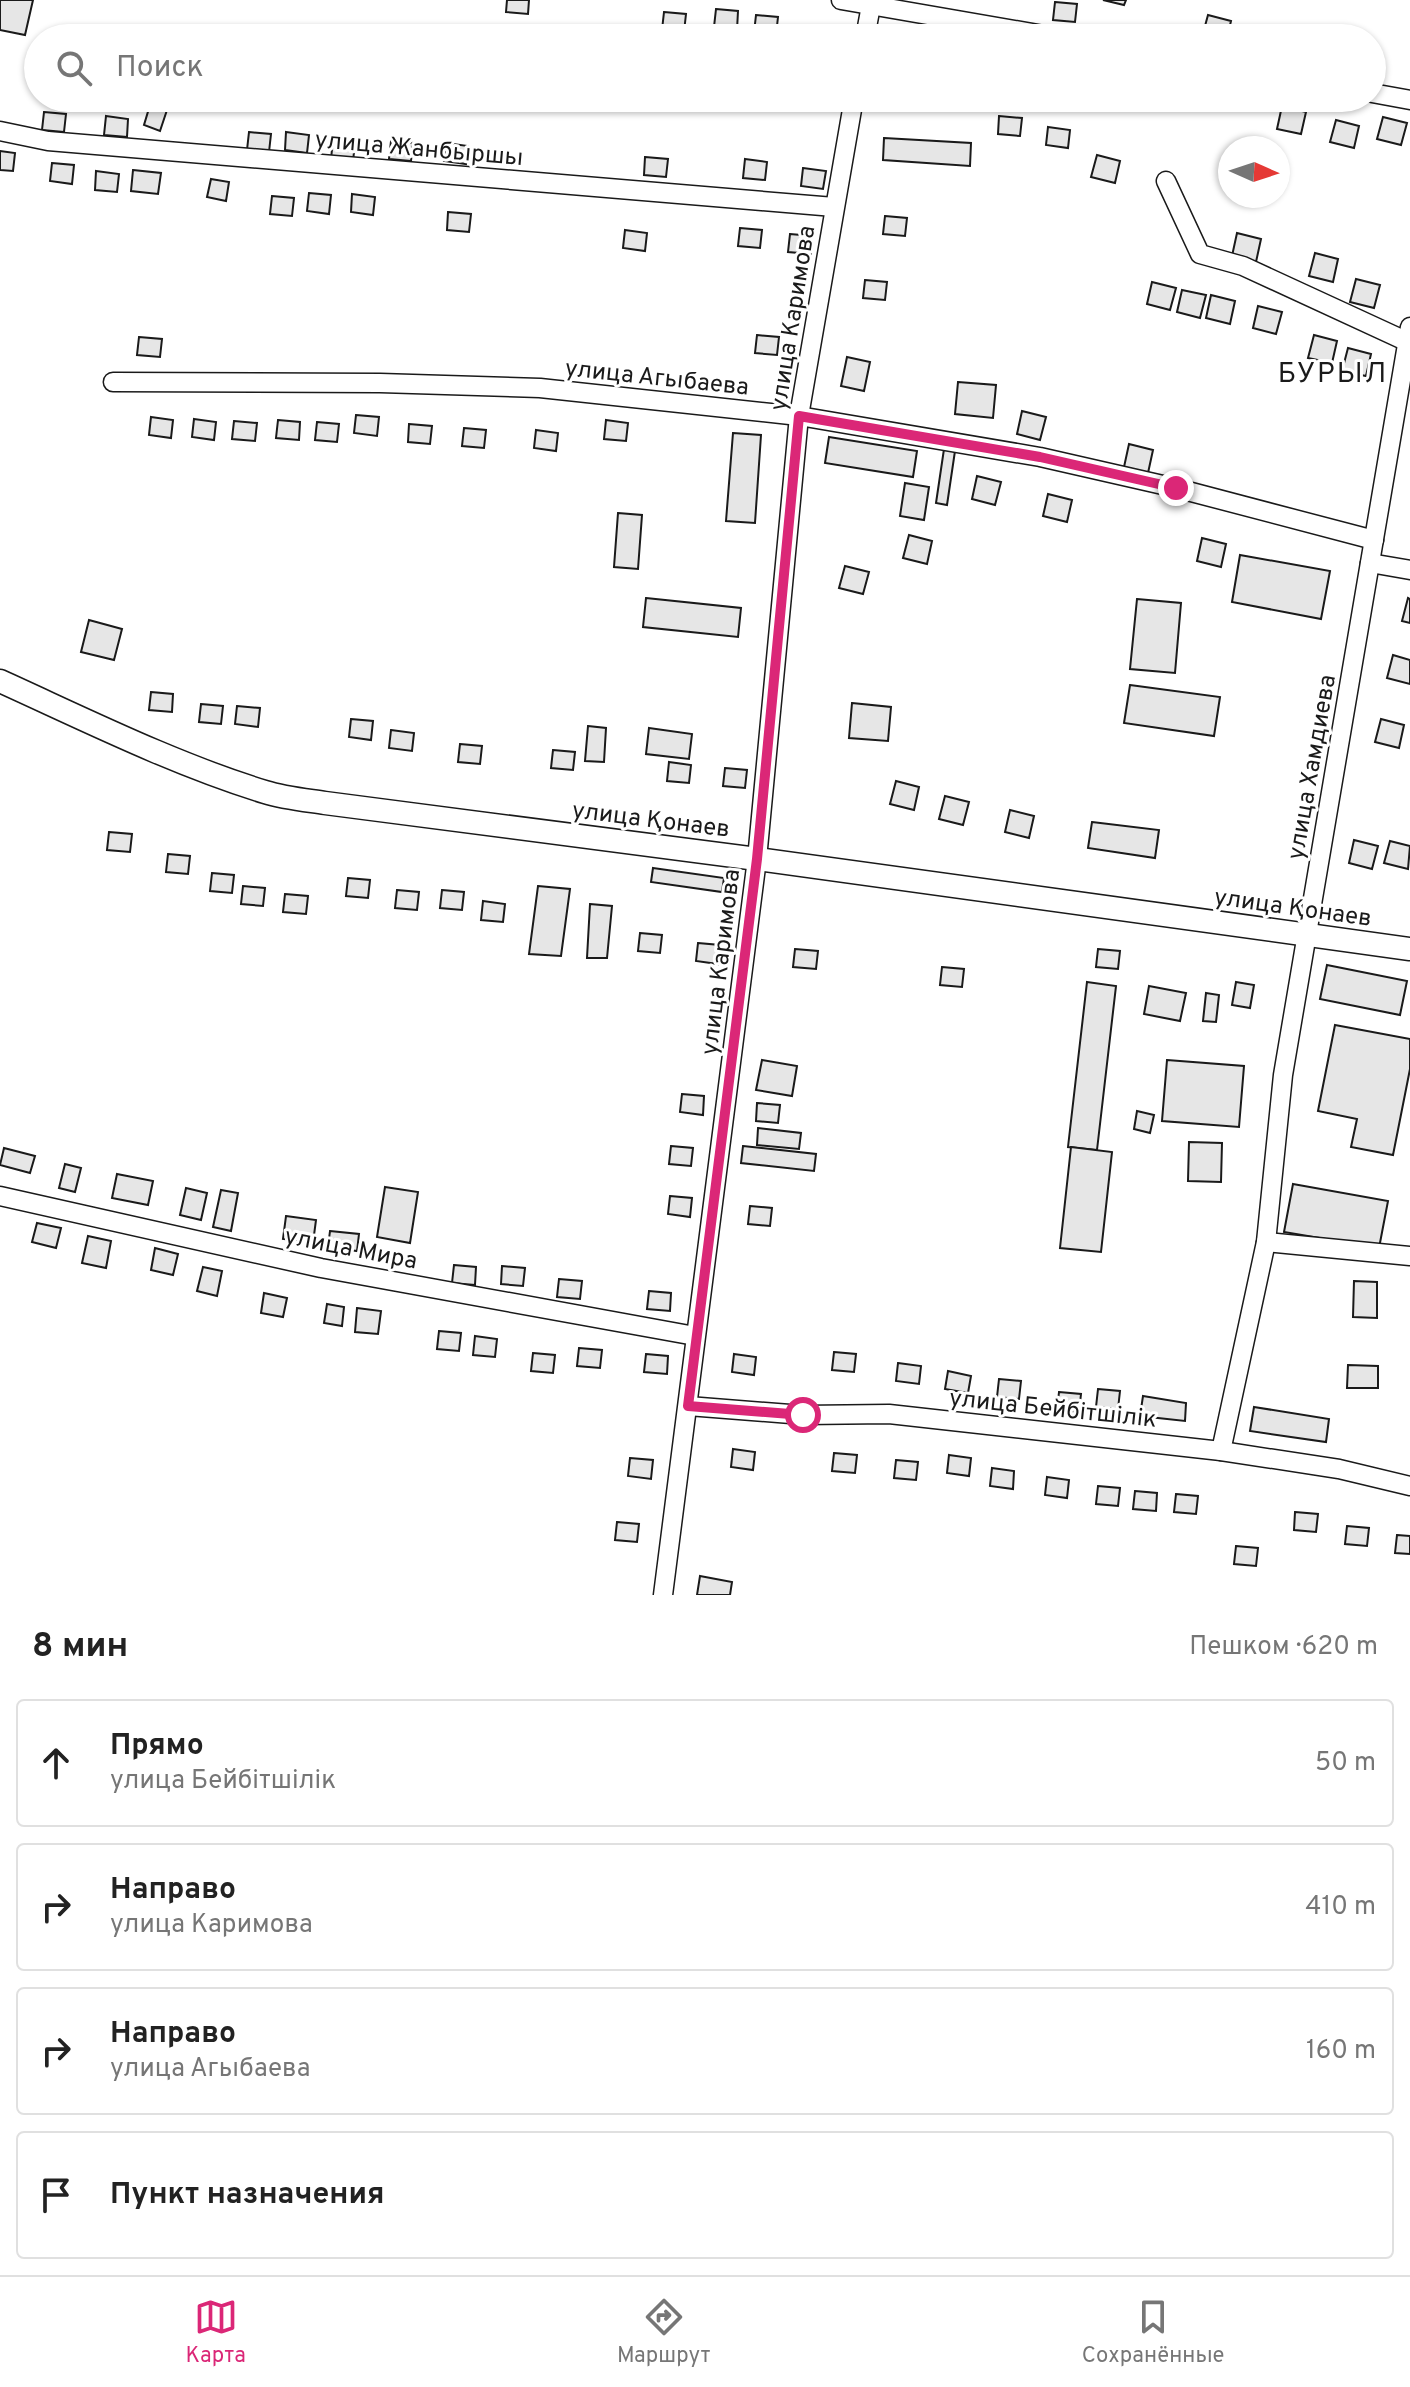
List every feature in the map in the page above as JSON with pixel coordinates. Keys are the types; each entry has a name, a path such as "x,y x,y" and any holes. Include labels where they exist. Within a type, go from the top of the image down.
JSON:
{"main road":[{"name":"улица Қонаев","path":"0,681 104,729 267,793 1410,949"}],"street":[{"path":"841,0 872,2 988,24"},
{"path":"868,24 872,2"},
{"path":"1386,96 1410,100"},
{"name":"улица Каримова","path":"663,1595 757,859 799,416 851,112"},
{"name":"улица Жанбыршы","path":"0,131 48,141 834,207"},
{"path":"1166,181 1200,254 1243,266 1409,338"},
{"name":"улица Хамдиева","path":"1221,1451 1266,1242 1283,1075 1409,338"},
{"name":"улица Агыбаева","path":"113,382 380,383 540,388 799,416 1040,457 1176,488 1374,540"},
{"path":"1370,563 1410,570"},
{"name":"улица Мира","path":"0,1196 321,1268 695,1336"},
{"path":"1266,1242 1410,1256"},
{"name":"улица Бейбітшілік","path":"688,1406 803,1415 889,1414 1221,1451 1339,1469 1410,1486"}],"building":[{"path":"0,0 33,0 28,24 24,24 24,35 0,30"},
{"path":"507,0 529,0 528,14 506,12"},
{"path":"1103,0 1126,0 1124,5"},
{"path":"1055,2 1077,4 1075,22 1053,20"},
{"path":"716,9 738,11 737,24 714,24"},
{"path":"664,12 686,14 685,24 663,24"},
{"path":"756,15 778,17 777,24 755,24"},
{"path":"1208,15 1231,21 1230,24 1206,24"},
{"path":"44,112 66,114 64,132 42,130"},
{"path":"148,112 166,112 160,131 144,125"},
{"path":"1281,112 1306,112 1301,134 1277,129"},
{"path":"106,116 128,119 127,137 104,135"},
{"path":"999,116 1022,118 1020,136 998,134"},
{"path":"1383,117 1407,123 1401,145 1377,139"},
{"path":"1336,120 1359,126 1354,148 1330,142"},
{"path":"1048,127 1070,130 1068,148 1046,145"},
{"path":"249,132 271,134 269,152 247,150"},
{"path":"286,132 309,135 307,153 285,150"},
{"path":"884,138 971,143 970,166 883,160"},
{"path":"333,140 355,143 353,161 331,159"},
{"path":"391,141 413,143 411,161 389,159"},
{"path":"446,143 468,146 466,164 444,161"},
{"path":"0,151 15,153 13,171 0,170"},
{"path":"1097,155 1120,161 1115,183 1091,177"},
{"path":"645,157 668,159 666,177 644,175"},
{"path":"745,159 767,162 765,180 743,178"},
{"path":"52,163 74,165 72,184 50,181"},
{"path":"803,168 826,171 823,189 801,186"},
{"path":"133,170 161,173 158,194 131,191"},
{"path":"96,171 119,174 117,192 95,190"},
{"path":"211,179 229,182 226,201 207,197"},
{"path":"309,193 331,195 329,214 307,211"},
{"path":"352,194 375,197 373,215 351,212"},
{"path":"272,196 294,198 292,216 270,214"},
{"path":"448,212 471,214 469,232 447,230"},
{"path":"885,216 907,218 905,236 883,234"},
{"path":"740,228 762,230 760,248 738,246"},
{"path":"625,230 647,233 645,251 623,248"},
{"path":"1237,233 1261,239 1256,262 1232,256"},
{"path":"790,234 812,236 811,254 788,252"},
{"path":"1315,253 1338,259 1333,282 1309,276"},
{"path":"1356,279 1380,285 1374,308 1350,302"},
{"path":"865,280 887,282 885,300 863,298"},
{"path":"1152,282 1176,288 1170,310 1147,304"},
{"path":"1182,290 1206,295 1200,318 1177,312"},
{"path":"1211,295 1235,301 1230,324 1206,318"},
{"path":"1258,306 1282,312 1276,334 1253,328"},
{"path":"757,335 779,337 777,355 755,353"},
{"path":"1314,335 1337,341 1332,363 1308,358"},
{"path":"139,337 162,339 160,357 137,355"},
{"path":"1348,348 1371,354 1366,376 1342,371"},
{"path":"847,357 870,362 864,391 841,386"},
{"path":"958,382 996,385 993,418 955,414"},
{"path":"1022,411 1046,417 1040,440 1017,434"},
{"path":"356,415 379,417 377,436 354,433"},
{"path":"151,417 173,420 171,438 149,435"},
{"path":"194,419 216,422 214,440 192,437"},
{"path":"278,420 300,422 299,440 276,438"},
{"path":"606,420 628,423 626,441 604,439"},
{"path":"234,421 257,423 255,441 232,439"},
{"path":"317,422 339,424 337,442 315,440"},
{"path":"409,424 432,426 430,444 408,442"},
{"path":"464,428 486,430 484,448 462,446"},
{"path":"536,430 558,433 556,451 534,448"},
{"path":"733,433 761,435 755,523 726,521"},
{"path":"829,437 917,451 913,477 825,463"},
{"path":"1129,444 1153,450 1148,473 1124,467"},
{"path":"944,449 955,451 947,505 936,503"},
{"path":"977,476 1001,482 995,505 972,499"},
{"path":"905,483 929,487 924,520 900,516"},
{"path":"1048,494 1072,500 1067,522 1043,516"},
{"path":"618,513 642,515 638,569 614,567"},
{"path":"909,535 932,541 927,564 903,558"},
{"path":"1202,538 1226,544 1221,567 1197,561"},
{"path":"1240,555 1330,571 1321,619 1232,602"},
{"path":"845,566 869,572 863,594 839,588"},
{"path":"646,598 741,608 738,637 643,627"},
{"path":"1137,599 1181,603 1175,673 1130,669"},
{"path":"1410,599 1410,623 1402,621"},
{"path":"89,620 122,629 114,660 81,652"},
{"path":"1393,655 1410,660 1410,684 1387,678"},
{"path":"1130,685 1220,697 1214,736 1124,723"},
{"path":"151,692 173,694 172,712 149,710"},
{"path":"852,703 891,707 888,741 849,738"},
{"path":"201,704 223,706 221,724 199,722"},
{"path":"237,706 260,708 258,727 235,724"},
{"path":"351,719 373,721 371,740 349,737"},
{"path":"1381,719 1404,725 1399,748 1375,742"},
{"path":"588,726 606,728 604,762 585,761"},
{"path":"649,728 692,734 689,759 646,754"},
{"path":"391,730 414,733 412,751 389,748"},
{"path":"460,744 482,746 480,764 458,762"},
{"path":"553,750 575,752 573,770 551,768"},
{"path":"669,762 691,765 689,783 667,781"},
{"path":"725,768 747,770 745,788 723,786"},
{"path":"896,781 919,787 914,810 890,804"},
{"path":"945,796 969,802 963,825 939,819"},
{"path":"1010,810 1034,816 1029,838 1005,832"},
{"path":"1092,822 1159,830 1155,858 1088,848"},
{"path":"109,832 132,834 130,852 107,850"},
{"path":"1354,840 1378,846 1372,869 1349,863"},
{"path":"1390,841 1410,846 1408,869 1384,863"},
{"path":"168,854 190,856 188,874 166,872"},
{"path":"653,868 724,878 722,892 651,882"},
{"path":"212,873 234,875 232,893 210,891"},
{"path":"348,878 370,880 368,898 346,896"},
{"path":"243,886 265,888 263,906 241,904"},
{"path":"538,886 570,889 561,956 529,954"},
{"path":"397,890 419,892 417,910 395,908"},
{"path":"442,890 464,892 462,910 440,908"},
{"path":"285,894 308,896 306,914 283,912"},
{"path":"483,901 505,904 503,922 481,920"},
{"path":"590,904 612,906 607,958 587,958"},
{"path":"640,933 662,935 660,953 638,951"},
{"path":"698,943 720,945 718,964 696,961"},
{"path":"795,949 818,951 816,969 793,967"},
{"path":"1098,949 1120,951 1118,969 1096,967"},
{"path":"1327,965 1407,981 1400,1015 1320,999"},
{"path":"942,967 964,969 962,987 940,985"},
{"path":"1087,982 1116,986 1097,1150 1068,1147"},
{"path":"1236,982 1254,985 1250,1008 1232,1005"},
{"path":"1149,986 1186,993 1180,1021 1144,1014"},
{"path":"1206,993 1219,995 1216,1022 1203,1021"},
{"path":"1335,1025 1410,1039 1410,1069 1393,1155 1351,1147 1357,1119 1318,1111"},
{"path":"762,1060 797,1066 792,1096 756,1090"},
{"path":"1167,1060 1244,1066 1239,1127 1162,1121"},
{"path":"682,1094 704,1096 703,1115 680,1112"},
{"path":"757,1103 780,1105 778,1123 756,1121"},
{"path":"1137,1111 1154,1115 1150,1133 1134,1129"},
{"path":"758,1128 801,1133 799,1149 757,1145"},
{"path":"1189,1142 1222,1143 1221,1182 1188,1181"},
{"path":"671,1146 693,1148 691,1166 669,1164"},
{"path":"743,1146 816,1154 814,1171 741,1163"},
{"path":"1071,1147 1112,1152 1101,1252 1060,1248"},
{"path":"4,1148 35,1156 30,1173 0,1165"},
{"path":"65,1164 81,1168 75,1192 59,1188"},
{"path":"117,1174 153,1181 148,1205 112,1198"},
{"path":"1293,1184 1388,1201 1379,1248 1284,1232"},
{"path":"385,1187 418,1192 410,1243 377,1237"},
{"path":"186,1188 207,1193 201,1220 180,1215"},
{"path":"221,1190 238,1193 231,1231 213,1227"},
{"path":"670,1196 692,1198 690,1217 668,1214"},
{"path":"750,1206 772,1208 770,1226 748,1224"},
{"path":"286,1216 316,1220 313,1243 283,1239"},
{"path":"37,1223 61,1228 56,1248 32,1242"},
{"path":"330,1231 359,1234 357,1251 328,1247"},
{"path":"88,1236 111,1241 106,1268 82,1263"},
{"path":"155,1248 178,1254 173,1275 151,1270"},
{"path":"454,1265 476,1267 475,1285 452,1283"},
{"path":"502,1266 525,1268 523,1286 501,1284"},
{"path":"203,1267 222,1271 217,1296 197,1291"},
{"path":"559,1279 582,1281 580,1299 557,1297"},
{"path":"1354,1281 1377,1282 1377,1318 1353,1317"},
{"path":"649,1291 671,1293 670,1311 647,1309"},
{"path":"264,1293 287,1298 283,1317 261,1313"},
{"path":"327,1304 344,1307 342,1326 324,1323"},
{"path":"357,1308 381,1311 378,1334 355,1332"},
{"path":"439,1331 461,1333 459,1351 437,1349"},
{"path":"475,1336 497,1339 495,1357 473,1355"},
{"path":"579,1348 602,1350 600,1368 577,1366"},
{"path":"834,1352 856,1354 854,1372 832,1370"},
{"path":"533,1353 555,1355 553,1373 531,1371"},
{"path":"646,1354 668,1356 667,1374 644,1372"},
{"path":"734,1354 756,1357 754,1375 732,1372"},
{"path":"898,1363 921,1366 919,1384 896,1381"},
{"path":"1348,1365 1378,1366 1378,1388 1347,1388"},
{"path":"948,1371 971,1376 968,1393 945,1389"},
{"path":"999,1379 1021,1381 1019,1399 997,1397"},
{"path":"1098,1389 1120,1391 1118,1409 1096,1407"},
{"path":"1059,1392 1081,1394 1079,1412 1057,1410"},
{"path":"1143,1396 1186,1403 1185,1421 1140,1416"},
{"path":"1254,1407 1329,1419 1326,1442 1250,1431"},
{"path":"733,1449 755,1452 753,1470 731,1467"},
{"path":"834,1453 857,1455 855,1473 832,1471"},
{"path":"949,1455 971,1458 969,1476 947,1473"},
{"path":"630,1458 653,1460 651,1479 628,1476"},
{"path":"896,1460 918,1462 916,1480 894,1478"},
{"path":"992,1468 1014,1471 1013,1489 990,1486"},
{"path":"1047,1477 1069,1480 1067,1498 1045,1495"},
{"path":"1098,1486 1120,1488 1118,1506 1096,1504"},
{"path":"1135,1491 1157,1493 1156,1511 1133,1509"},
{"path":"1176,1494 1198,1496 1196,1514 1174,1512"},
{"path":"1295,1512 1318,1514 1316,1532 1294,1530"},
{"path":"617,1522 639,1524 637,1542 615,1540"},
{"path":"1347,1526 1369,1528 1367,1546 1345,1544"},
{"path":"1397,1535 1410,1536 1410,1554 1395,1553"},
{"path":"1236,1546 1258,1548 1256,1566 1234,1564"},
{"path":"700,1576 732,1582 730,1595 697,1595"}],"district":[{"name":"БУРЫЛ","path":"1333,372"}],"route":[{"path":"803,1415 688,1406 757,859 799,416 1040,457 1176,488"}]}
